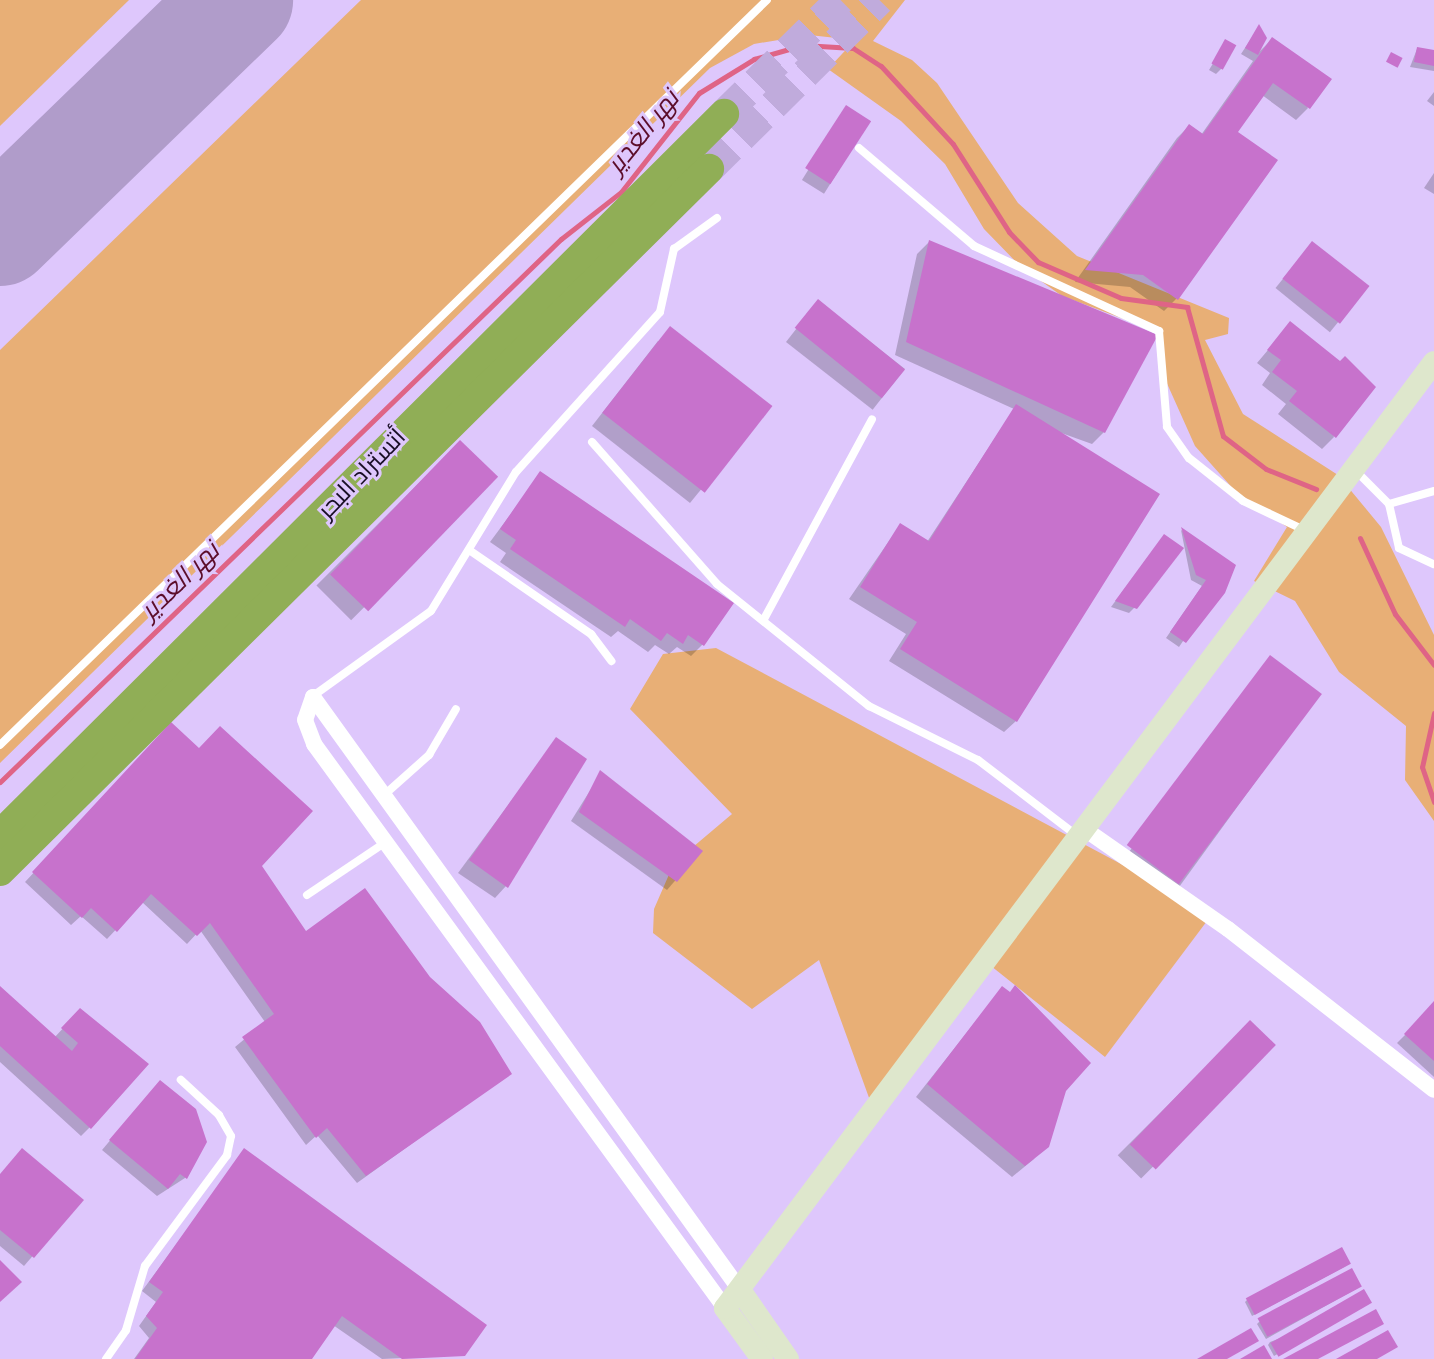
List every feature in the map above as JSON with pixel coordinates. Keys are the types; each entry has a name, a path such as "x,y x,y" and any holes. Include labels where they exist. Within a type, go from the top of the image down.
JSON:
{"highway":[{"name":"أتستراد البحر","path":"0,835 724,114"},
{"name":"أتستراد البحر","path":"0,871 709,169"}],"street":[{"path":"725,1308 1434,362"},
{"path":"313,697 396,817 788,1359"},
{"path":"313,697 305,728 762,1359"},
{"path":"386,842 396,817"},
{"path":"1083,834 1384,1045 1434,1090"},
{"path":"386,842 415,843"},
{"path":"549,1067 569,1054"}],"lane":[{"path":"0,745 767,0"},
{"path":"859,148 974,246 1159,331 1167,427 1189,458 1243,501 1308,532"},
{"path":"313,697 431,611 472,552 516,472 660,312 674,249 717,218"},
{"path":"764,619 872,419"},
{"path":"592,442 632,479 658,521 717,584 869,706 978,760 1083,834"},
{"path":"1355,470 1389,504 1399,548 1434,564"},
{"path":"1389,504 1434,491"},
{"path":"472,552 591,634 611,661"},
{"path":"382,797 429,755 456,709"},
{"path":"307,895 386,842"},
{"path":"106,1359 126,1330 145,1266 227,1155 231,1136 219,1115 181,1080"}],"shaded area":[{"path":"0,0 129,0 0,126"},
{"path":"361,0 905,0 873,41 912,60 937,83 1018,203 1077,256 1229,318 1228,334 1205,340 1243,414 1338,475 1381,527 1434,635 1434,821 1405,780 1406,726 1339,672 1295,601 1254,581 1287,527 1236,492 1195,446 1165,379 1156,331 1062,296 1020,266 984,229 945,164 901,121 828,69 855,40 809,35 754,44 710,68 0,763 0,350"},
{"path":"716,648 1213,913 1105,1057 991,966 876,1117 819,960 752,1009 653,933 654,909 674,863 732,814 630,709 663,654"}],"building":[{"path":"1259,24 1267,38 1258,55 1245,48"},
{"path":"1272,37 1332,79 1310,109 1273,83 1238,132 1278,160 1178,300 1143,275 1085,270 1189,124 1203,134"},
{"path":"1225,39 1236,45 1223,70 1211,63"},
{"path":"1417,47 1434,50 1434,66 1414,62"},
{"path":"1391,52 1403,58 1398,68 1386,62"},
{"path":"846,105 871,121 830,184 805,168"},
{"path":"929,240 1158,335 1105,433 906,342"},
{"path":"1312,241 1370,286 1340,324 1282,279"},
{"path":"818,299 905,369 882,398 795,328"},
{"path":"1290,321 1340,361 1345,356 1376,387 1336,438 1289,401 1297,391 1272,372 1281,360 1267,350"},
{"path":"670,326 772,406 705,493 602,413"},
{"path":"1016,404 1160,494 1017,722 900,649 917,622 860,587 900,523 929,541"},
{"path":"460,440 498,477 368,611 330,575"},
{"path":"540,471 734,603 704,646 688,635 683,644 667,633 661,641 630,619 625,627 510,549 516,540 500,529"},
{"path":"1181,527 1236,565 1225,593 1186,643 1170,632 1206,580 1196,575"},
{"path":"1164,534 1184,548 1137,609 1115,601"},
{"path":"1270,655 1322,694 1179,884 1127,845"},
{"path":"171,722 199,748 220,726 313,811 262,866 306,931 365,888 430,977 480,1022 512,1074 366,1176 327,1128 316,1138 242,1037 274,1014 210,923 197,936 151,894 117,932 91,908 82,918 32,872"},
{"path":"556,737 587,759 508,888 469,860"},
{"path":"600,770 703,851 677,882 579,812"},
{"path":"1015,985 1091,1063 1066,1091 1049,1147 1025,1166 927,1084 1002,986 1010,992"},
{"path":"0,986 72,1051 78,1043 61,1028 80,1008 149,1064 91,1129 0,1046"},
{"path":"1434,1001 1434,1061 1404,1034"},
{"path":"1250,1020 1276,1045 1156,1169 1130,1144"},
{"path":"160,1080 196,1109 207,1142 187,1179 180,1174 168,1189 109,1140"},
{"path":"22,1148 84,1200 34,1258 0,1230 0,1174"},
{"path":"244,1148 487,1325 465,1356 402,1359 342,1316 312,1359 135,1359 157,1328 146,1316 163,1292 149,1282"},
{"path":"1342,1247 1351,1264 1255,1315 1246,1298"},
{"path":"0,1260 22,1282 0,1302"},
{"path":"1352,1268 1362,1287 1267,1337 1258,1318"},
{"path":"1364,1289 1372,1303 1278,1357 1270,1343"},
{"path":"1376,1309 1384,1324 1318,1359 1283,1359"},
{"path":"1251,1328 1259,1341 1227,1359 1197,1359"},
{"path":"1388,1330 1398,1347 1377,1359 1336,1359"},
{"path":"1264,1345 1272,1359 1240,1359"}],"waterway":[{"name":"نهر الغدير","path":"0,782 561,239 621,192 699,93 754,59 803,45 853,48 881,66 953,144 1009,232 1038,262 1121,298 1187,307 1223,436 1266,469 1316,489"},
{"name":"نهر الغدير","path":"1360,538 1395,614 1434,665"},
{"name":"نهر الغدير","path":"1434,713 1422,767 1434,802"}],"runway":[{"path":"0,232 239,0"}],"tunnel":[{"path":"724,114 840,0"},
{"path":"709,169 880,0"}]}
